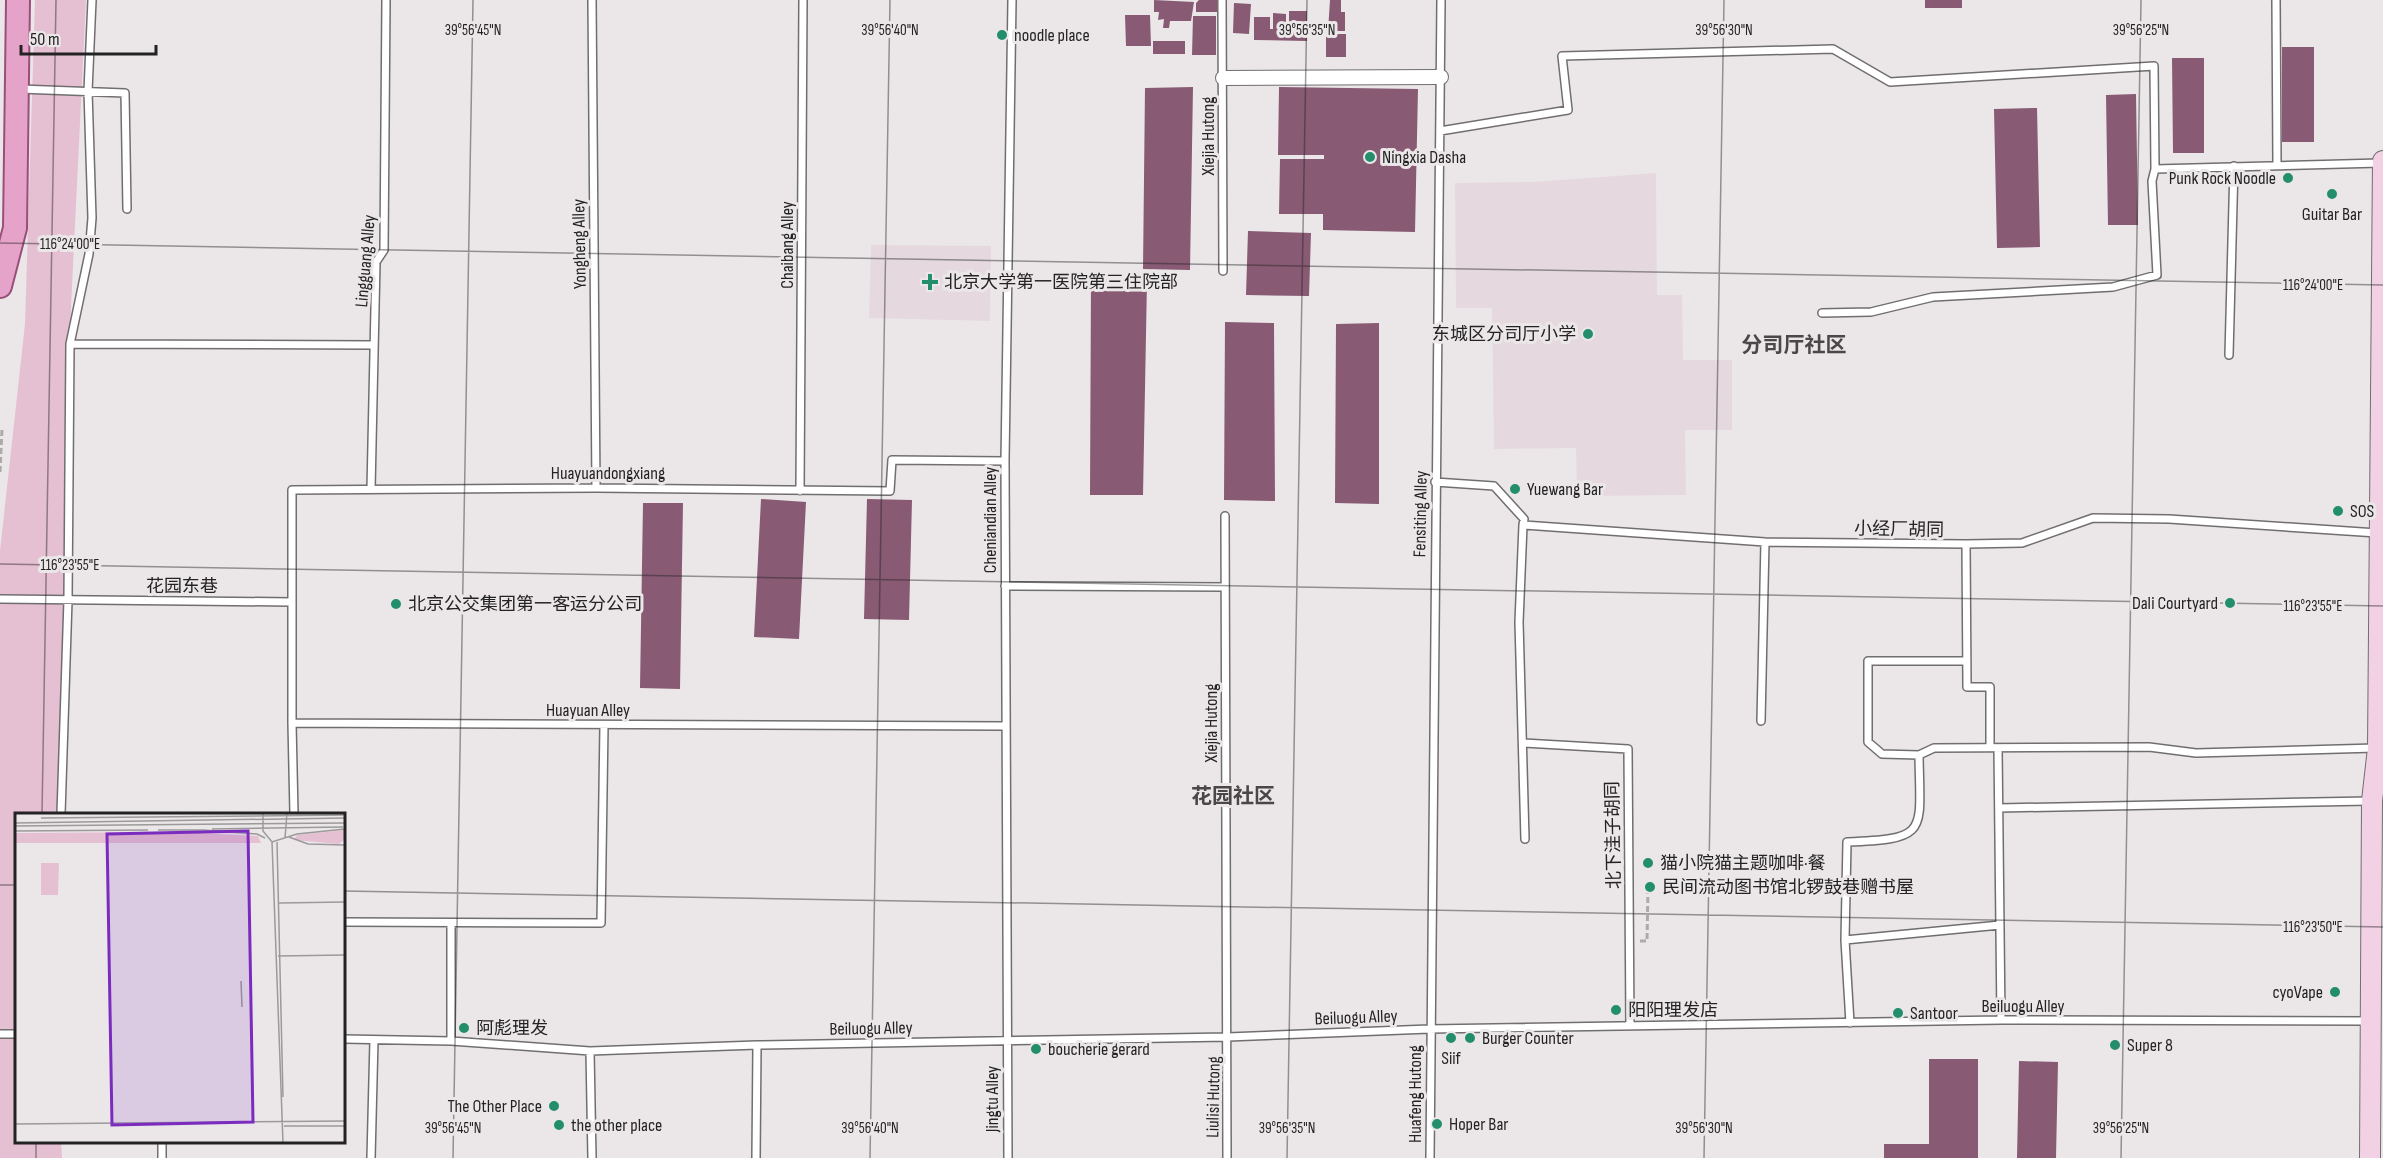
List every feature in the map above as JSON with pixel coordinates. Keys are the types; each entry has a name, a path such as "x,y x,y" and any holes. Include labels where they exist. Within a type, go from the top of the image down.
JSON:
{"main road":[{"path":"0,286 15,228 18,0"},
{"path":"2370,1158 2372,801 2378,748 2381,528 2383,162"}],"street":[{"path":"1223,78 1441,77"}],"lane":[{"path":"61,813 68,600 70,344 89,254 92,218 88,92 92,0"},
{"name":"Lingguang Alley","path":"371,489 376,262 384,250 386,0"},
{"name":"Yongheng Alley","path":"592,0 596,488"},
{"name":"Chaibang Alley","path":"800,491 803,0"},
{"name":"Cheniandian Alley","path":"1007,1041 1005,461 1012,0"},
{"name":"Xiejia Hutong","path":"1222,0 1223,271"},
{"name":"Fensiting Alley","path":"1429,1029 1441,0"},
{"path":"2276,0 2277,165"},
{"path":"1440,130 1568,110 1562,56 1833,49 1890,82 2154,66 2155,169 2152,181 2157,275 2113,287 1933,297 1871,312 1822,313"},
{"path":"18,89 125,93 127,209"},
{"path":"2155,169 2383,162"},
{"path":"2229,355 2234,166"},
{"path":"70,344 374,345"},
{"name":"Huayuandongxiang","path":"291,602 292,490 596,488 890,491 892,460 1005,461"},
{"path":"1435,482 1494,486 1524,519 1519,622 1525,839"},
{"name":"Xiejia Hutong","path":"1226,516 1228,1037"},
{"name":"小经厂胡同","path":"1523,525 1765,542 1966,544 2022,543 2093,518 2381,528"},
{"path":"1761,721 1765,542"},
{"path":"1966,544 1967,687 1990,687 1999,808 2001,1020"},
{"path":"1005,586 1225,587"},
{"name":"花园东巷","path":"0,598 291,602"},
{"path":"291,602 294,813"},
{"path":"1966,661 1868,661 1868,742 1882,754 1919,755 1934,748 2149,747 2196,753 2378,748"},
{"name":"Huayuan Alley","path":"292,723 1005,726"},
{"path":"345,922 601,923 604,725"},
{"name":"北下洼子胡同","path":"1523,743 1628,749 1630,1026"},
{"path":"1850,1023 1845,940 1847,842 1892,840 1911,832 1920,816 1919,755"},
{"path":"1999,808 2372,801"},
{"path":"451,924 451,1041"},
{"path":"1845,940 2000,925"},
{"name":"Beiluogu Alley","path":"345,1039 451,1041 590,1051 757,1045 1228,1037 1429,1029 2001,1020 2371,1021"},
{"name":"Huafeng Hutong","path":"1429,1029 1430,1158"},
{"name":"Liulisi Hutong","path":"1227,1158 1228,1037"},
{"path":"371,1158 374,1040"},
{"name":"Jingtu Alley","path":"1007,1041 1008,1158"},
{"path":"756,1158 757,1045"},
{"path":"590,1051 592,1158"}],"path":[{"path":"0,472 2,429"},
{"path":"1629,942 1647,941 1648,889 1653,889"}],"shaded area":[{"path":"35,0 86,0 71,307 60,813 15,813 15,1143 61,1143 62,1158 0,1158 0,551 25,324"},
{"name":"东城区分司厅小学","path":"1656,173 1657,295 1682,295 1683,360 1732,360 1732,430 1685,430 1686,495 1577,496 1576,448 1494,449 1492,308 1456,308 1455,183 1533,182"},
{"name":"北京大学第一医院第三住院部","path":"871,245 991,246 990,321 869,318"}],"building":[{"path":"1154,0 1194,2 1191,21 1170,21 1169,28 1163,28 1164,19 1158,20 1159,12 1154,12"},
{"path":"1199,0 1217,0 1217,12 1196,12 1196,3"},
{"path":"1330,0 1341,0 1341,12 1345,12 1345,31 1328,31"},
{"path":"1925,0 1962,0 1962,8 1925,8"},
{"path":"1234,3 1251,4 1249,34 1233,33"},
{"path":"1289,11 1307,11 1307,41 1254,40 1254,17 1270,17 1270,29 1273,29 1273,13 1286,14 1286,30 1289,30"},
{"path":"1125,15 1150,15 1151,46 1126,46"},
{"path":"1193,16 1216,16 1216,55 1192,55"},
{"path":"1326,34 1346,34 1346,57 1326,57"},
{"path":"1153,41 1185,41 1185,54 1153,54"},
{"path":"2282,47 2314,47 2314,142 2282,142"},
{"path":"2172,58 2204,58 2204,153 2173,153"},
{"path":"1193,87 1190,270 1143,269 1145,88"},
{"name":"Ningxia Dasha","path":"1279,87 1418,89 1415,232 1323,230 1323,214 1279,214 1280,159 1324,159 1324,155 1278,155"},
{"path":"2136,94 2138,225 2108,225 2106,95"},
{"path":"2037,108 2040,247 1997,248 1994,109"},
{"path":"1248,231 1311,233 1309,296 1246,295"},
{"path":"1091,278 1147,281 1143,495 1090,495"},
{"path":"1225,322 1274,323 1275,501 1224,500"},
{"path":"1379,323 1379,504 1335,503 1336,324"},
{"path":"761,499 806,502 799,639 754,637"},
{"path":"867,499 912,500 909,620 864,619"},
{"path":"643,503 683,503 680,689 640,688"},
{"path":"1929,1059 1978,1059 1978,1158 1884,1158 1884,1144 1929,1144"},
{"path":"2019,1061 2058,1062 2056,1158 2017,1158"}],"place":[{"name":"noodle place","path":"1002,35"},
{"name":"Ningxia Dasha","path":"1370,157"},
{"name":"Punk Rock Noodle","path":"2288,178"},
{"name":"Guitar Bar","path":"2332,194"},
{"name":"北京大学第一医院第三住院部","path":"930,282"},
{"name":"东城区分司厅小学","path":"1588,334"},
{"name":"Yuewang Bar","path":"1515,489"},
{"name":"SOS","path":"2338,511"},
{"name":"Dali Courtyard","path":"2230,603"},
{"name":"北京公交集团第一客运分公司","path":"396,604"},
{"name":"猫小院猫主题咖啡·餐","path":"1648,863"},
{"name":"民间流动图书馆北锣鼓巷赠书屋","path":"1650,887"},
{"name":"cyoVape","path":"2335,992"},
{"name":"阳阳理发店","path":"1616,1010"},
{"name":"Santoor","path":"1898,1013"},
{"name":"阿彪理发","path":"464,1028"},
{"name":"Siif","path":"1451,1038"},
{"name":"Burger Counter","path":"1470,1038"},
{"name":"Super 8","path":"2115,1045"},
{"name":"boucherie gerard","path":"1036,1049"},
{"name":"The Other Place","path":"554,1106"},
{"name":"Hoper Bar","path":"1437,1124"},
{"name":"the other place","path":"559,1125"}],"district":[{"name":"分司厅社区","path":"1794,345"},
{"name":"花园社区","path":"1233,796"}]}
